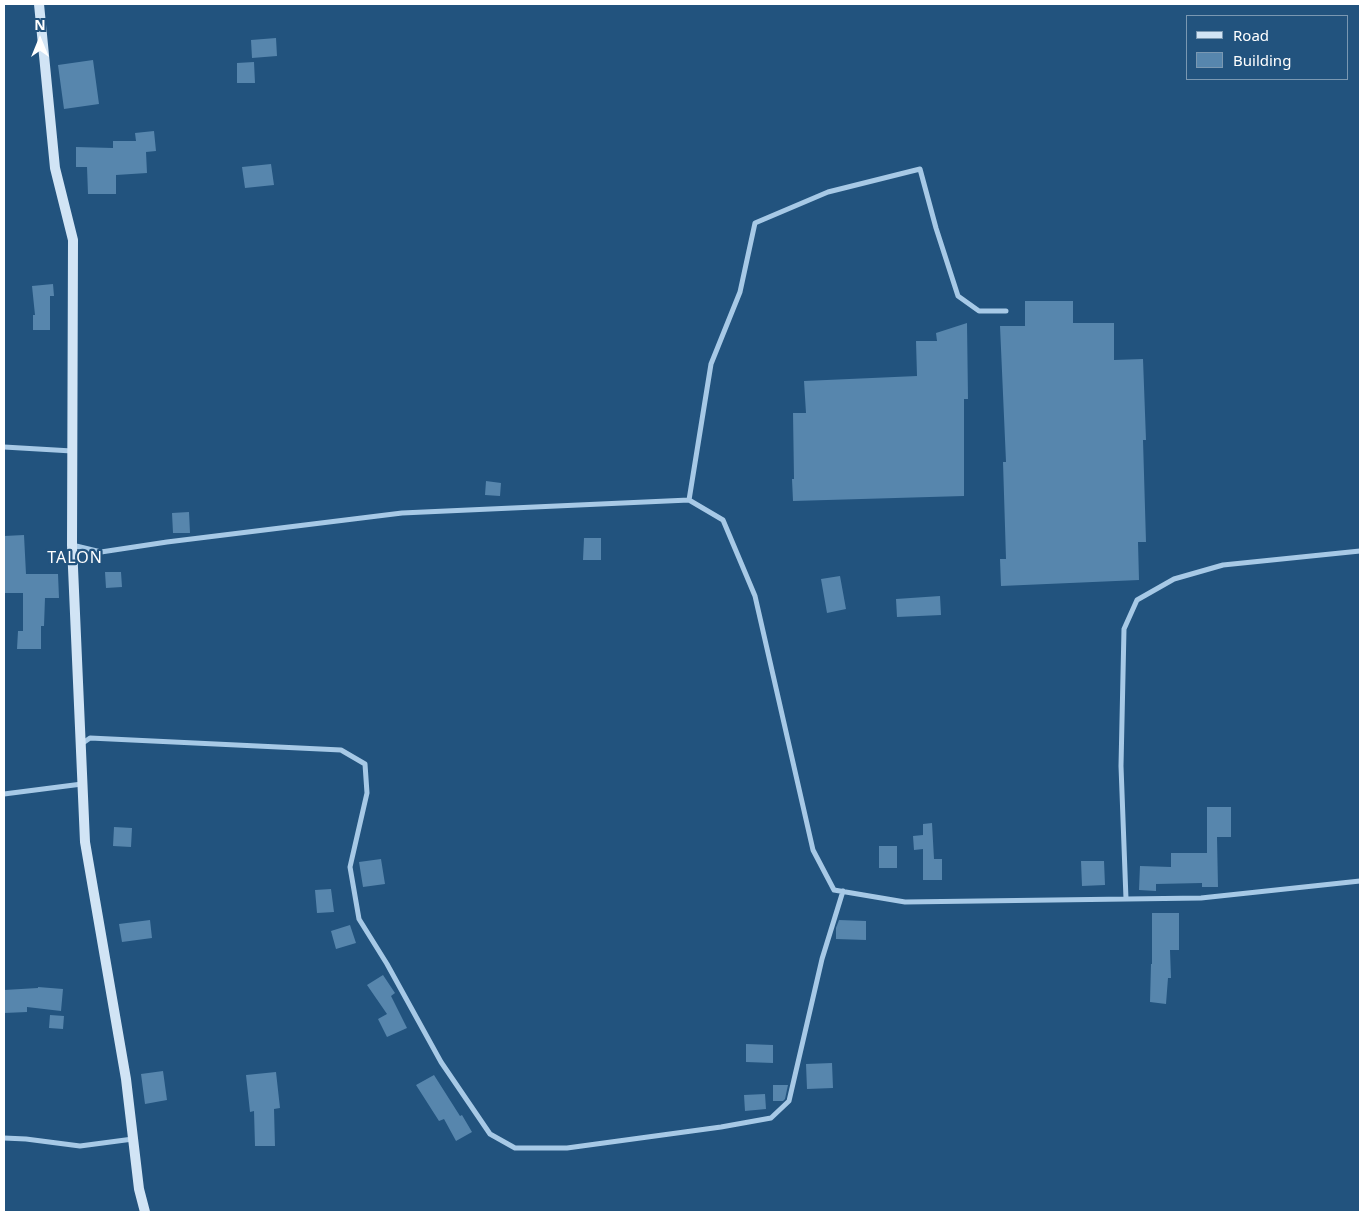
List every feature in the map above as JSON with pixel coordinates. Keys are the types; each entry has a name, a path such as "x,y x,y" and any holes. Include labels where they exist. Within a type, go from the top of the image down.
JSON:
{"street":[{"path":"39,4 55,168 73,240 72,545 85,842 126,1079 139,1189 145,1212"},
{"path":"689,500 711,364 740,292 755,223 828,192 920,169 936,228 958,296 979,311 1006,311"},
{"path":"4,448 72,451"},
{"path":"72,545 101,552 402,513 689,500 723,520 755,596 813,850 834,890 905,902 1201,898 1360,881"},
{"path":"1126,899 1121,766 1124,629 1137,600 1174,579 1223,565 1360,551"},
{"path":"80,746 90,738 341,750 365,764 367,793 350,867 359,919 387,964 442,1062 490,1134 515,1148 567,1148 771,1118 789,1101 822,959 843,891"},
{"path":"4,794 82,784"},
{"path":"4,1138 80,1146 133,1139"}],"building":[{"path":"276,38 277,56 252,58 251,40"},
{"path":"93,60 99,104 64,109 58,65"},
{"path":"254,62 255,83 237,83 237,63"},
{"path":"154,131 156,151 146,152 147,173 116,175 116,194 88,194 87,167 76,167 76,147 113,148 113,141 136,141 135,133"},
{"path":"271,164 274,185 245,188 242,167"},
{"path":"53,284 54,296 50,296 50,330 33,330 33,315 35,315 32,286"},
{"path":"1025,301 1073,301 1073,323 1114,323 1114,360 1143,359 1146,440 1143,440 1146,542 1138,542 1139,580 1001,586 1000,559 1006,559 1003,462 1006,462 1000,326 1025,326"},
{"path":"967,323 968,399 964,399 964,496 793,501 793,413 806,413 804,381 917,376 916,341 937,341 936,333"},
{"path":"486,481 501,483 500,496 485,495"},
{"path":"189,512 190,533 173,533 172,513"},
{"path":"24,535 26,574 58,574 59,598 45,598 44,626 41,626 41,649 17,649 18,631 23,631 23,593 4,593 4,536"},
{"path":"584,538 601,538 601,560 583,560"},
{"path":"105,572 121,572 122,587 106,588"},
{"path":"840,576 846,609 827,613 821,579"},
{"path":"940,596 941,615 897,617 896,599"},
{"path":"1207,807 1231,807 1231,837 1217,837 1218,887 1202,887 1202,883 1156,884 1156,891 1139,890 1140,866 1171,867 1171,853 1207,853"},
{"path":"932,823 934,859 942,859 942,880 923,880 923,849 914,850 913,836 923,835 923,824"},
{"path":"114,827 132,828 131,847 113,846"},
{"path":"879,846 897,846 897,868 879,868"},
{"path":"381,859 385,884 363,887 359,862"},
{"path":"1081,861 1104,861 1105,885 1082,886"},
{"path":"331,889 334,912 317,913 315,890"},
{"path":"1152,913 1179,913 1179,950 1170,950 1171,978 1168,978 1166,1004 1150,1002"},
{"path":"150,920 152,938 122,942 119,924"},
{"path":"839,920 866,921 866,940 836,939 836,928"},
{"path":"350,925 356,943 336,949 331,931"},
{"path":"383,975 395,993 391,996 407,1028 387,1037 378,1019 387,1014 367,985"},
{"path":"38,987 63,989 61,1011 27,1007 27,1012 4,1013 4,990"},
{"path":"50,1015 64,1016 63,1029 49,1028"},
{"path":"746,1044 773,1045 773,1063 746,1062"},
{"path":"832,1063 833,1088 807,1089 806,1064"},
{"path":"163,1071 167,1100 145,1104 141,1074"},
{"path":"276,1072 280,1108 274,1109 275,1146 255,1146 254,1111 250,1112 246,1075"},
{"path":"434,1075 472,1132 456,1141 444,1119 439,1121 416,1085"},
{"path":"773,1085 788,1085 783,1101 773,1101"},
{"path":"765,1094 766,1109 745,1111 744,1095"}],"district":[{"name":"TALON","path":"75,558"}]}
